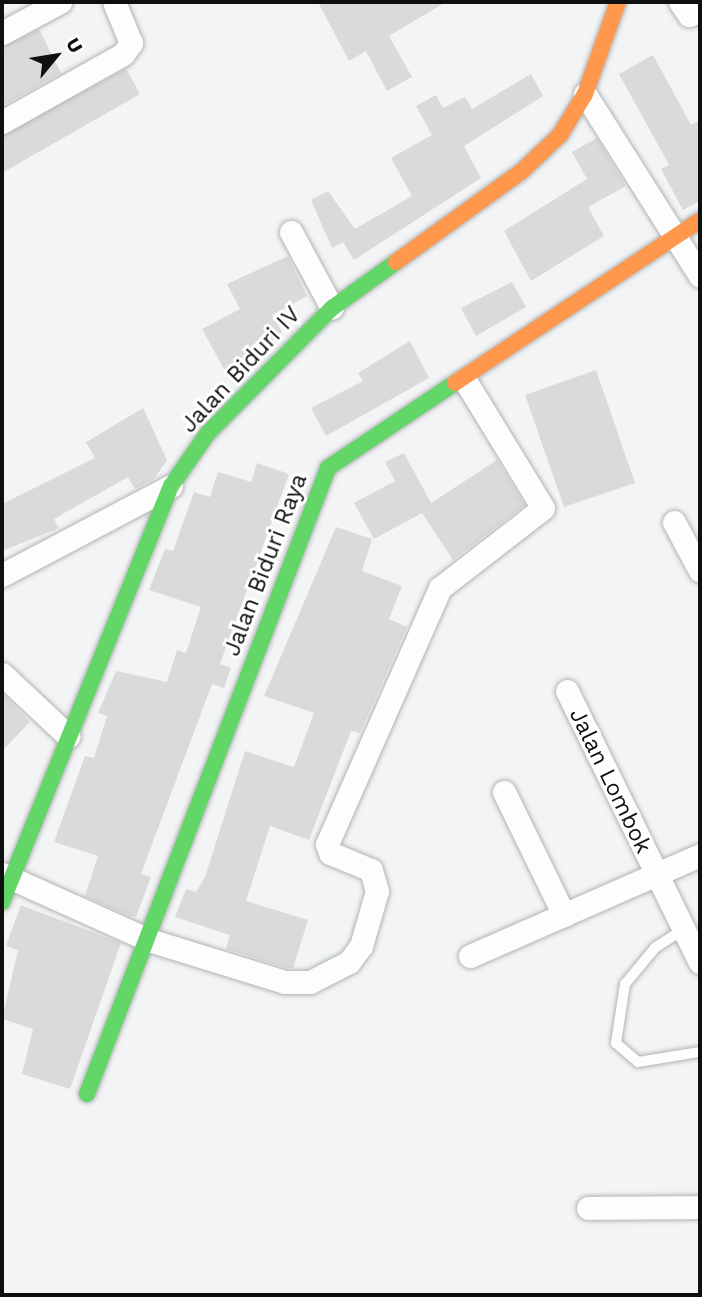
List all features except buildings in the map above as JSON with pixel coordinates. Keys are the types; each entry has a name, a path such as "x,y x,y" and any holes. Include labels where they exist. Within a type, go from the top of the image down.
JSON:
{"street":[{"path":"2,33 60,2"},
{"path":"2,122 128,49 114,2"},
{"name":"Jalan Biduri IV","path":"4,885 171,486 208,433 332,308 522,171 560,135 585,94 618,2"},
{"path":"680,2 689,15 700,10"},
{"path":"585,94 700,276"},
{"name":"Jalan Biduri Raya","path":"87,1094 149,940 328,468 465,380 700,220"},
{"path":"291,232 332,308"},
{"path":"4,885 149,940 285,982 335,972 361,946 377,891 371,870 330,853 327,844 440,588 543,508 465,380"},
{"path":"2,575 171,486"},
{"path":"674,522 700,571"},
{"path":"2,674 68,736"},
{"name":"Jalan Lombok","path":"567,691 700,962"},
{"path":"504,792 564,915"},
{"path":"470,956 564,915 654,870 700,855"},
{"path":"588,1208 700,1207"}],"lane":[{"path":"684,929 655,948 625,984 616,1043 638,1062 700,1052"}],"traffic: fast":[{"path":"2,902 171,486 208,433 332,308 396,262"},
{"path":"87,1094 328,468 455,383"}],"traffic: slow":[{"path":"396,262 522,171 560,135 585,94 618,2"},
{"path":"455,383 700,220"}]}
